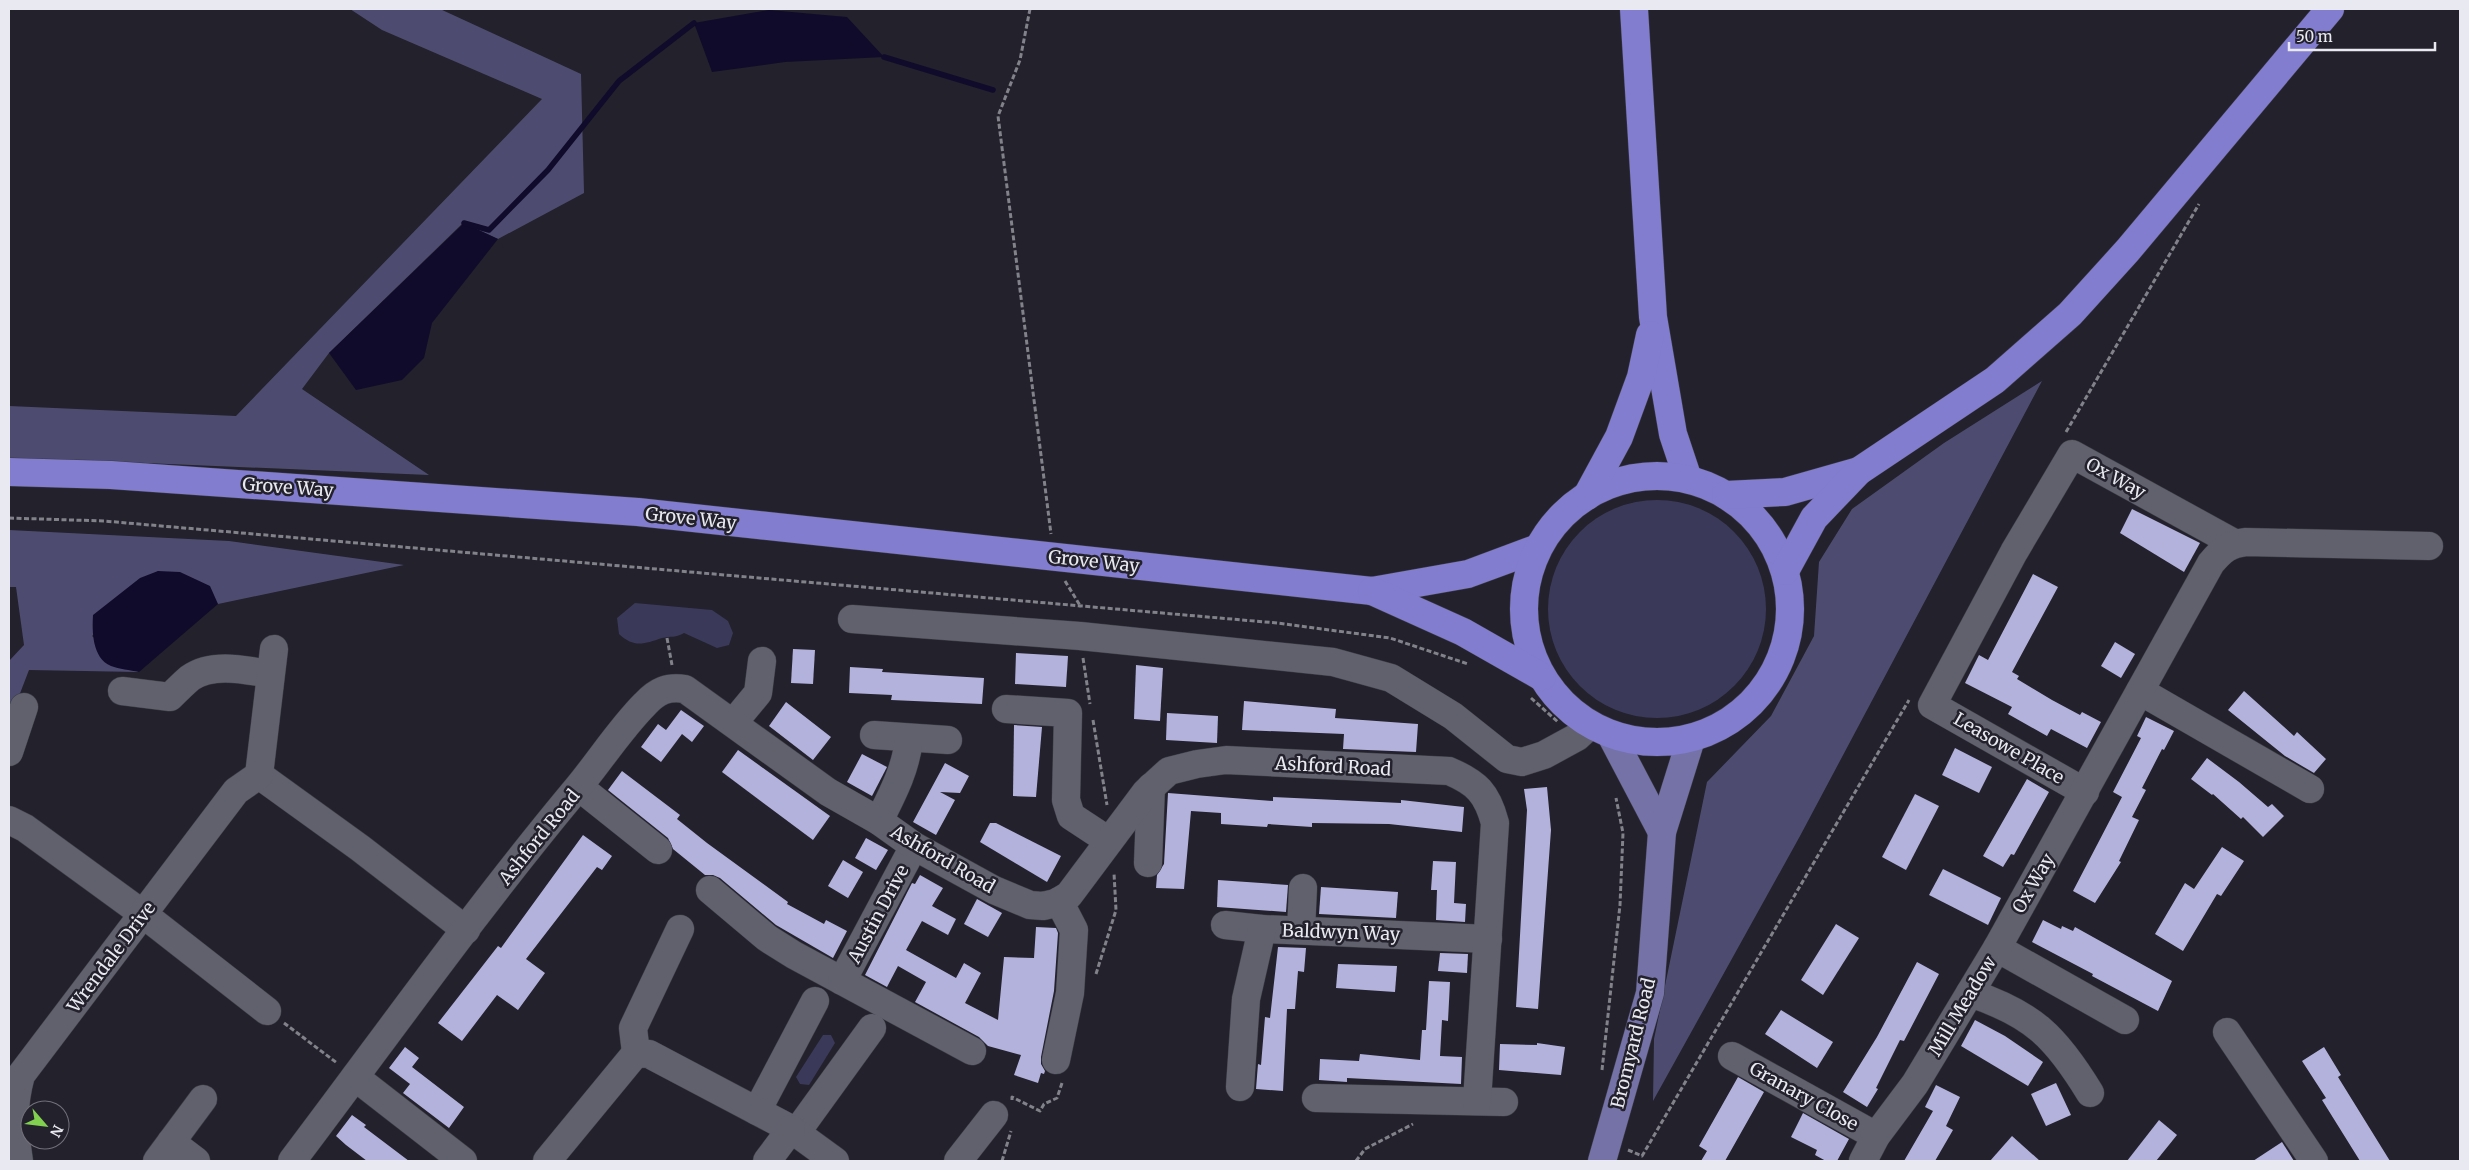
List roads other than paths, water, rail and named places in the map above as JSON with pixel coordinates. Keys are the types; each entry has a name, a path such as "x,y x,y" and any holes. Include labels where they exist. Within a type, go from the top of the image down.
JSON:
{"highway":[{"path":"1634,9 1653,317 1673,434 1688,479"},
{"path":"1785,571 1814,518 1859,471 1995,380 2070,314 2128,250 2330,9"},
{"path":"1587,496 1619,437 1641,377 1653,317"},
{"path":"1726,495 1785,492 1859,471"},
{"name":"Grove Way","path":"9,472 121,476 638,512 1372,591 1468,574 1538,548"},
{"path":"1653,476 1688,479 1726,495 1757,521 1772,540 1785,571 1790,613 1782,654 1762,692 1730,721 1691,739 1664,743 1637,742 1593,732 1571,712 1535,687 1524,613 1527,579 1538,548 1559,519 1587,496 1619,482 1653,476"},
{"name":"Grove Way","path":"1372,591 1463,632 1535,687"}],"main road":[{"path":"1593,732 1662,832"},
{"name":"Bromyard Road","path":"1605,1151 1650,993 1662,832 1691,739"}],"street":[{"name":"Ox Way","path":"1932,705 2014,552 2072,454 2234,543 2429,546"},
{"name":"Ox Way","path":"1996,948 2090,783 2211,563 2222,550 2234,543"},
{"path":"852,619 1100,638 1333,662 1392,678 1453,716 1506,759 1522,762 1544,755 1593,732"},
{"path":"734,722 758,693 762,661"},
{"path":"122,691 170,697 191,677 204,671 239,669 272,662 259,776 360,848 466,930"},
{"name":"Ashford Road","path":"292,1161 466,930 645,703 667,688 685,689 734,722 828,792 879,822 914,846 1011,898 1030,905 1042,906 1059,901 1073,890 1151,787 1169,771 1197,764 1226,760 1449,772 1465,778 1479,789 1490,804 1495,823 1477,1101"},
{"path":"2140,691 2310,789"},
{"name":"Leasowe Place","path":"1932,705 2090,783"},
{"path":"9,752 24,707"},
{"path":"1006,709 1068,713 1066,800 1071,816 1109,841"},
{"path":"874,736 948,740"},
{"path":"879,822 907,757 909,739"},
{"name":"Wrendale Drive","path":"20,1161 11,1122 14,1098 21,1075 236,791 259,776"},
{"path":"579,787 658,850"},
{"path":"1148,863 1151,787"},
{"path":"9,820 25,828 143,914 267,1011"},
{"name":"Austin Drive","path":"842,981 914,846"},
{"path":"1301,930 1303,888"},
{"path":"710,890 768,938 794,955 972,1051"},
{"path":"1056,1060 1070,993 1074,930 1059,901"},
{"path":"1225,925 1262,929"},
{"path":"544,1159 636,1053 633,1028 680,929"},
{"name":"Baldwyn Way","path":"1240,1086 1246,999 1262,929 1488,939"},
{"name":"Mill Meadow","path":"1863,1161 1876,1136 1915,1084 1996,948 2125,1020"},
{"path":"1970,993 1998,1002 2039,1027 2051,1037 2069,1058 2090,1093"},
{"path":"757,1111 815,1001"},
{"path":"767,1161 794,1131 872,1028"},
{"path":"2227,1032 2314,1161"},
{"path":"636,1053 649,1054 794,1131 835,1161"},
{"name":"Granary Close","path":"1732,1056 1876,1136"},
{"path":"356,1077 463,1161"},
{"path":"1316,1098 1504,1102"},
{"path":"196,1161 164,1152 203,1099"},
{"path":"958,1161 994,1115"}],"waterway":[{"path":"464,223 489,230 548,170 619,81 694,23"},
{"path":"884,57 993,90"}]}
